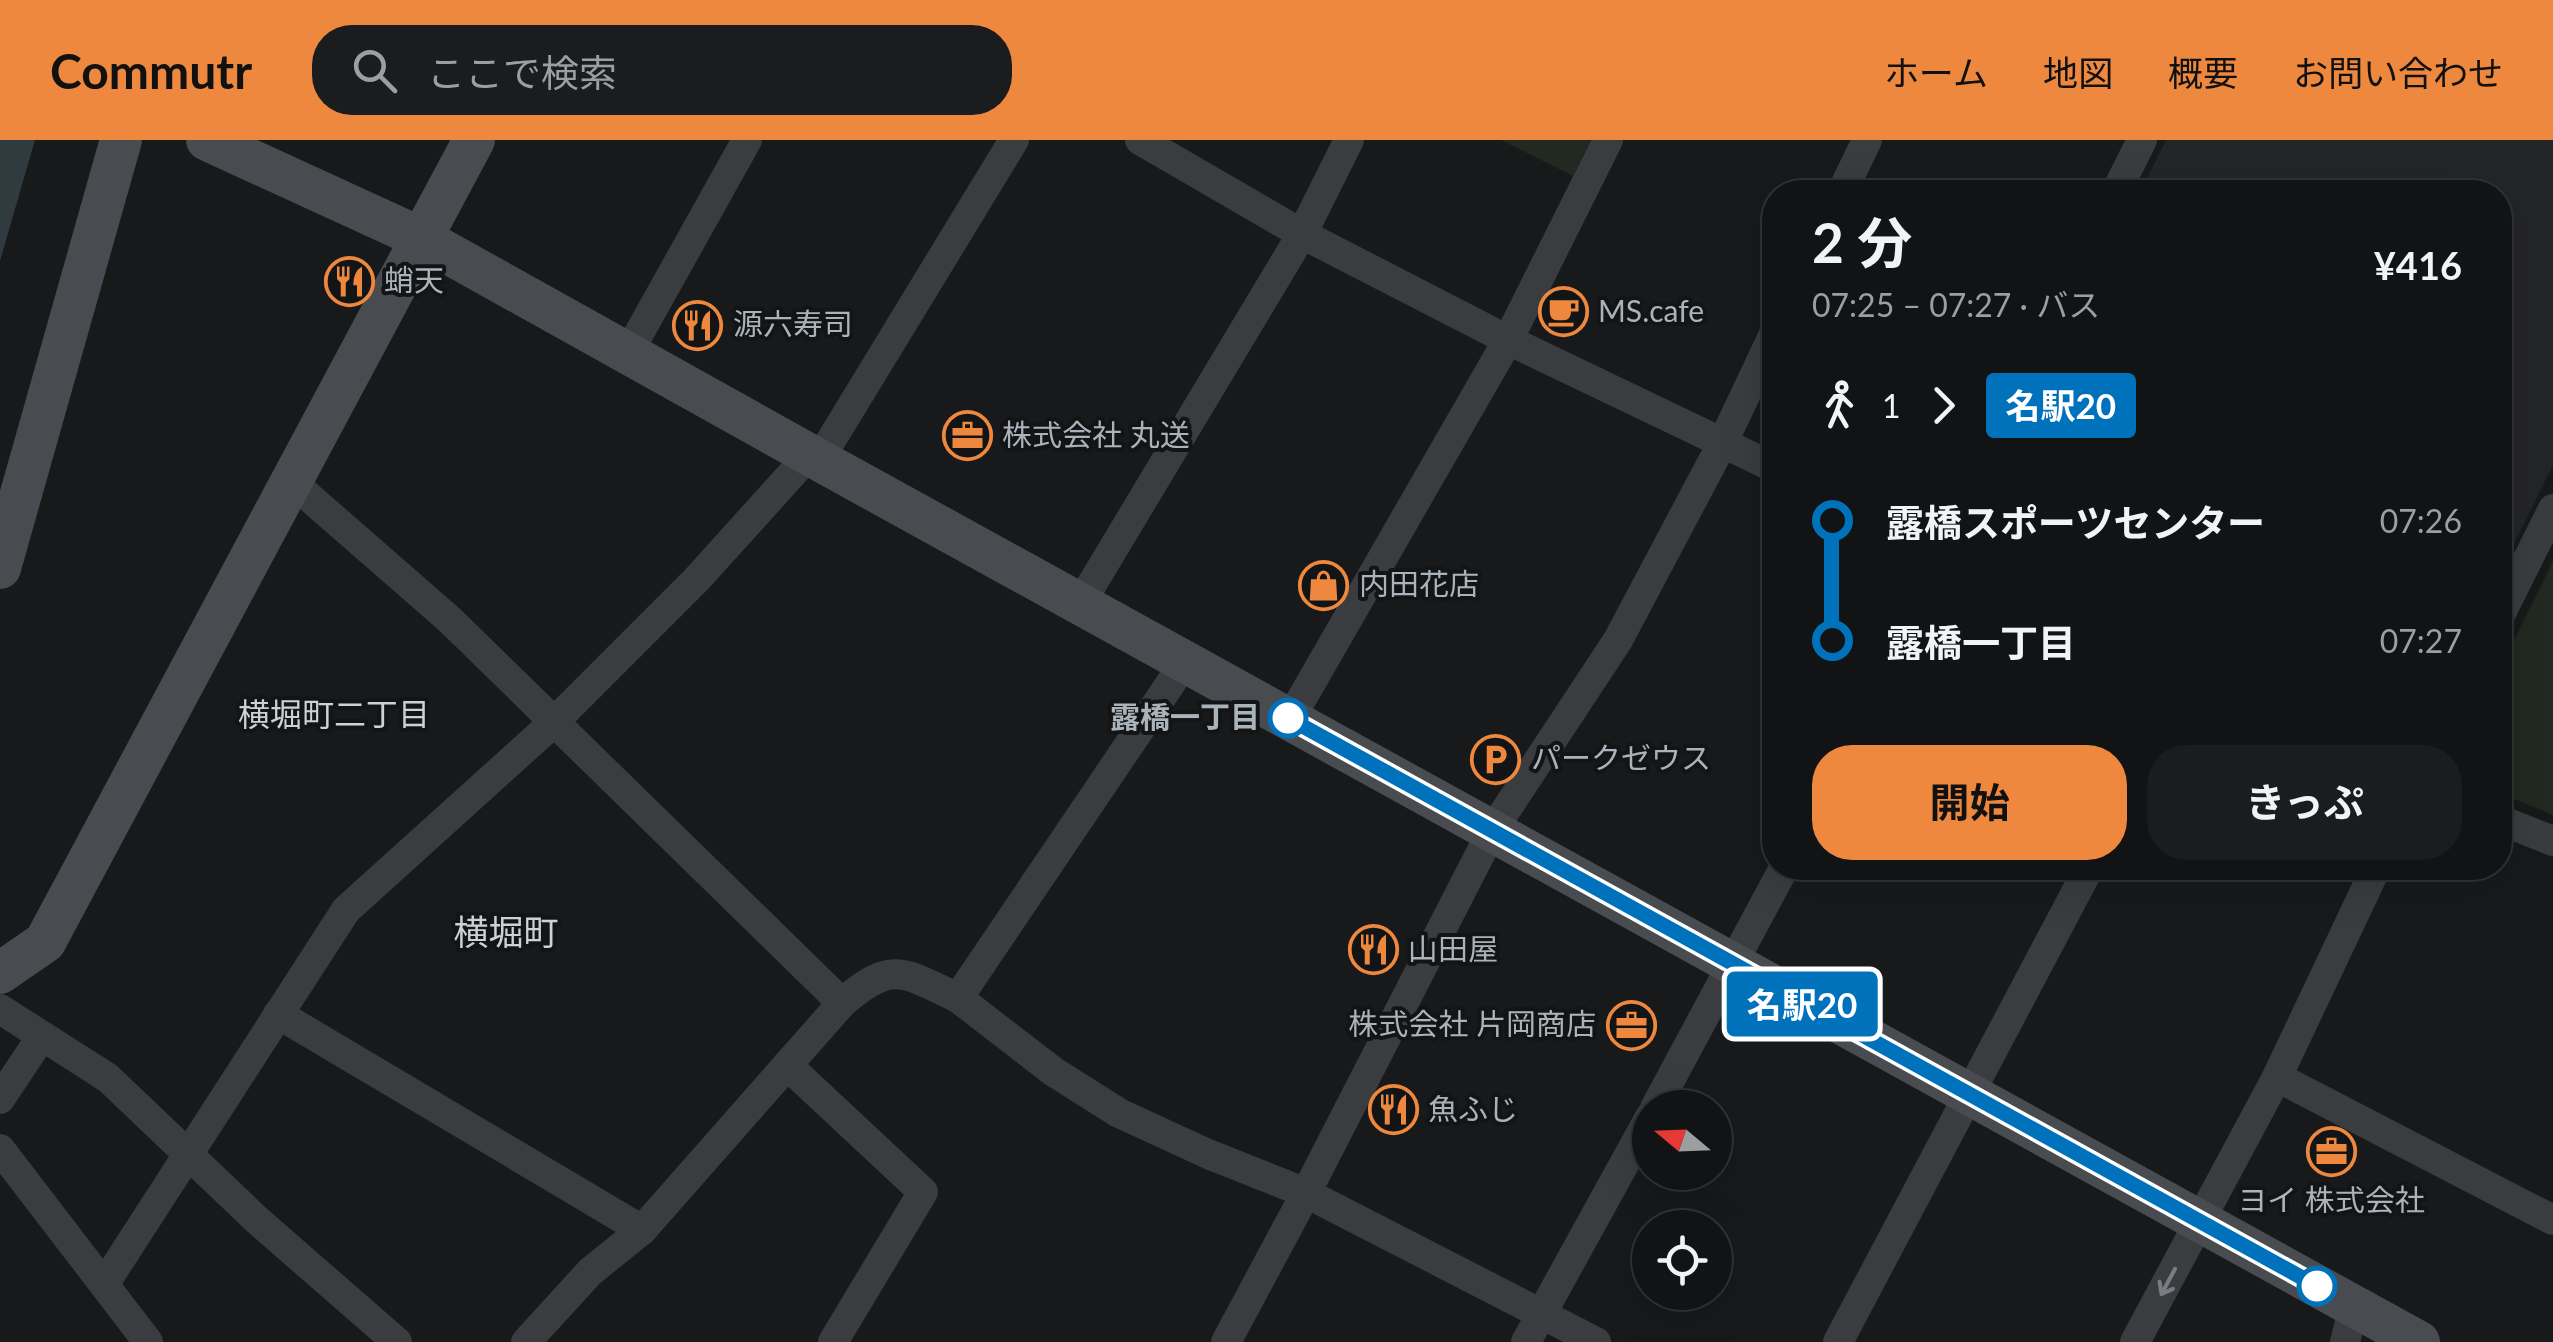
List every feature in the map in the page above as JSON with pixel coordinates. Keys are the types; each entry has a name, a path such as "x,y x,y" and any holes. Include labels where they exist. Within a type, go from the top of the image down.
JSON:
{"street":[{"path":"0,568 121,140"},
{"path":"207,140 421,238 628,352 2200,1222 2350,1324 2419,1342"},
{"path":"0,973 45,942 474,140"},
{"path":"628,352 747,140"},
{"path":"106,1283 346,910 553,724 814,458 1014,140"},
{"path":"1140,140 1302,234 1508,340 1762,462"},
{"path":"1080,604 1302,234 1349,140"},
{"path":"1290,719 1508,340 1608,140"},
{"path":"1848,180 1867,140"},
{"path":"2122,180 2142,140"},
{"path":"1226,1342 1492,831 1618,640 1762,359"},
{"path":"292,484 450,620 842,1002"},
{"path":"2512,591 2553,509"},
{"path":"958,998 1185,662"},
{"path":"2512,825 2553,841"},
{"path":"1665,1090 1778,880"},
{"path":"1838,1342 2083,880"},
{"path":"2135,1342 2278,1078 2370,880"},
{"path":"526,1342 590,1272 642,1230 842,1002 871,978 901,972 958,998 1054,1072 1119,1114 1306,1193 1596,1342"},
{"path":"0,1008 108,1078 257,1220 397,1342"},
{"path":"278,1014 642,1230"},
{"path":"0,1099 42,1036"},
{"path":"787,1064 923,1192 833,1342"},
{"path":"2278,1078 2553,1220"},
{"path":"0,1149 148,1342"},
{"path":"1526,1342 1632,1150"}],"shaded area":[{"path":"0,140 35,140 0,261"},
{"path":"1501,140 1591,140 1573,176"},
{"path":"2166,140 2553,140 2553,465 2512,548 2512,180 2146,180"},
{"path":"2553,561 2553,815 2512,798 2512,644"}],"bus line":[{"name":"名駅20","path":"1288,718 2317,1286"}],"place":[{"name":"蛸天","path":"349,281"},
{"name":"MS.cafe","path":"1563,312"},
{"name":"源六寿司","path":"698,325"},
{"name":"株式会社 丸送","path":"967,436"},
{"name":"内田花店","path":"1324,585"},
{"name":"露橋一丁目","path":"1288,718"},
{"name":"パークゼウス","path":"1496,759"},
{"name":"山田屋","path":"1373,950"},
{"name":"株式会社 片岡商店","path":"1631,1025"},
{"name":"魚ふじ","path":"1393,1110"},
{"name":"ヨイ 株式会社","path":"2331,1152"}],"district":[{"name":"横堀町二丁目","path":"334,715"},
{"name":"横堀町","path":"506,933"}]}
